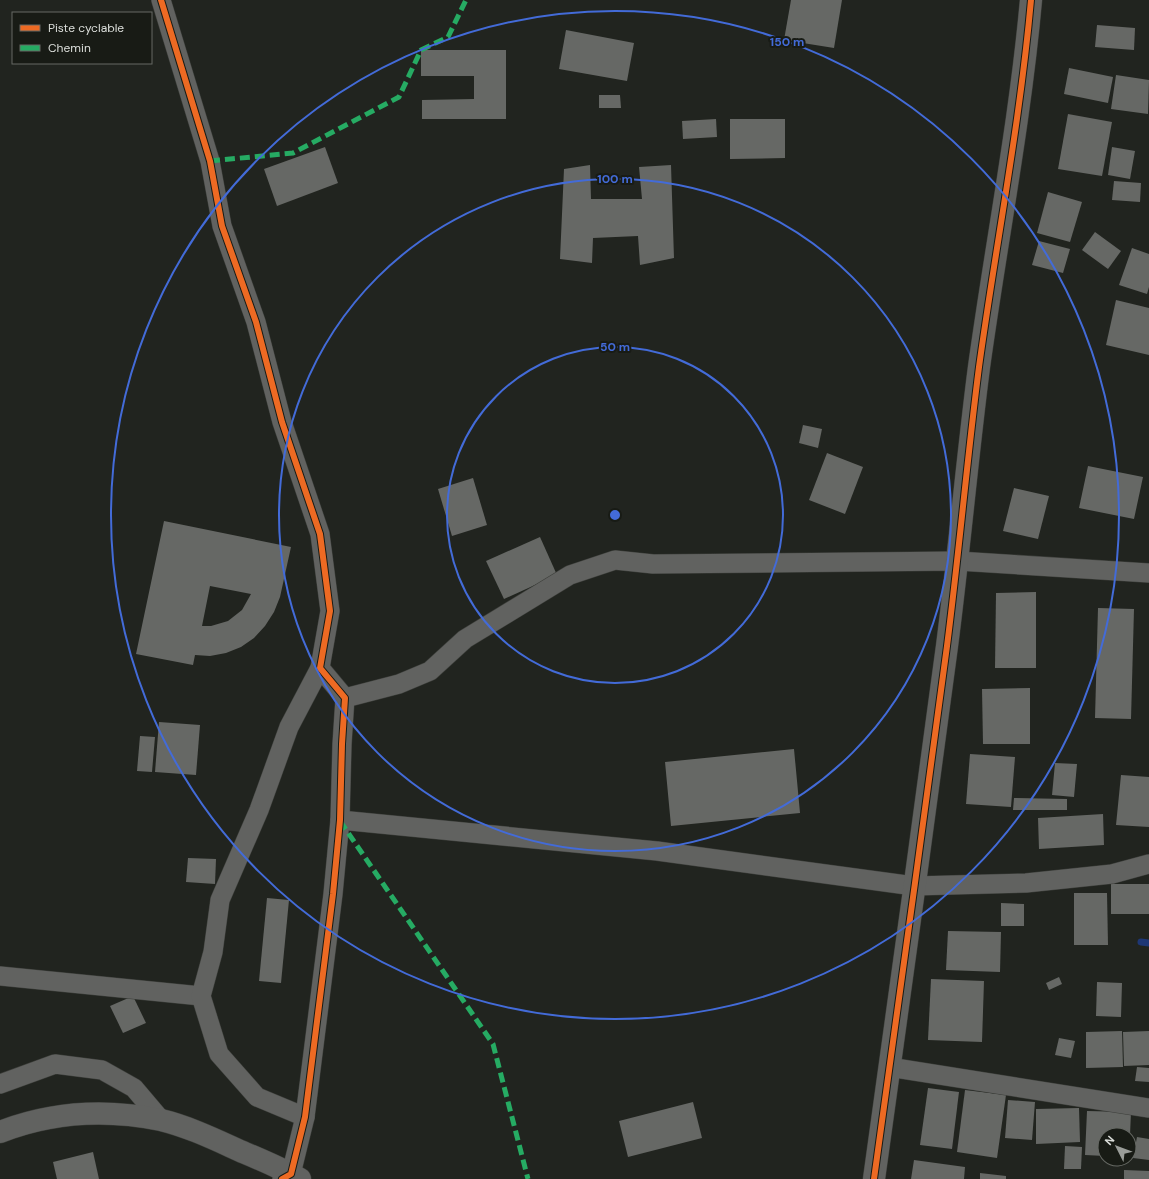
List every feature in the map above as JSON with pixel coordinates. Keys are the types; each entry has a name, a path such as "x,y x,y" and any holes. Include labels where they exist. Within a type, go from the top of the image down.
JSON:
{"street":[{"path":"161,0 210,161 222,226 256,322 282,422 320,534 330,611 320,668 290,727 258,810 220,900 213,952 201,996 220,1054 257,1097 305,1117"},
{"path":"874,1179 958,561 974,410 985,327 1009,175 1032,0"},
{"path":"345,698 398,684 430,671 465,639 570,575 615,560 653,564 958,561 1149,573"},
{"path":"0,1132 51,1117 82,1114 121,1114 162,1121 205,1135 291,1177 305,1117 332,902 340,820 345,698 320,668"},
{"path":"340,820 657,851 914,886 1026,883 1112,874 1149,864"},
{"path":"0,976 201,996"},
{"path":"0,1084 55,1064 102,1070 134,1088 162,1121"},
{"path":"889,1067 1149,1108"}],"building":[{"path":"791,0 842,0 834,48 784,40"},
{"path":"1097,25 1135,28 1134,50 1095,47"},
{"path":"566,30 634,43 627,81 559,69"},
{"path":"421,50 506,50 506,119 422,119 422,100 474,99 474,76 421,76"},
{"path":"1069,68 1113,77 1108,103 1064,94"},
{"path":"1116,75 1149,80 1148,114 1111,109"},
{"path":"599,95 620,95 621,108 599,108"},
{"path":"1068,114 1112,122 1102,176 1058,169"},
{"path":"716,119 717,137 683,139 682,121"},
{"path":"730,119 785,119 785,158 730,159"},
{"path":"325,147 338,183 277,206 264,169"},
{"path":"1112,147 1135,151 1130,179 1108,175"},
{"path":"590,165 591,199 642,199 639,167 671,165 674,258 640,265 638,236 593,238 592,263 560,259 564,169"},
{"path":"1114,181 1141,183 1140,202 1112,200"},
{"path":"1048,192 1082,202 1070,242 1037,233"},
{"path":"1095,232 1121,251 1108,269 1082,250"},
{"path":"1039,241 1070,249 1063,273 1032,265"},
{"path":"1132,248 1149,254 1149,287 1147,294 1119,285"},
{"path":"1116,300 1149,308 1149,355 1106,345"},
{"path":"803,425 822,429 818,448 799,443"},
{"path":"827,453 863,467 845,514 809,500"},
{"path":"1088,466 1143,477 1134,519 1079,508"},
{"path":"473,478 487,525 452,536 438,489"},
{"path":"1014,488 1049,496 1038,539 1003,531"},
{"path":"164,521 291,547 280,597 274,612 265,626 254,638 241,647 226,653 210,656 195,655 193,665 136,654","holes":["210,586 251,594 242,610 228,621 211,626 202,626"]},
{"path":"540,537 557,575 504,599 486,561"},
{"path":"1036,592 1036,668 995,668 996,593"},
{"path":"1098,608 1134,609 1131,719 1095,718"},
{"path":"1030,688 1030,744 983,744 982,689"},
{"path":"159,722 200,725 196,775 155,772"},
{"path":"140,736 155,737 152,772 137,771"},
{"path":"794,749 800,813 671,826 665,762"},
{"path":"970,754 1015,757 1011,807 966,804"},
{"path":"1055,763 1077,764 1074,797 1052,795"},
{"path":"1121,775 1149,777 1149,827 1116,825"},
{"path":"1014,798 1067,799 1067,810 1013,810"},
{"path":"1103,814 1104,845 1039,849 1038,818"},
{"path":"188,858 216,859 215,884 186,882"},
{"path":"1111,884 1149,884 1149,914 1111,914"},
{"path":"1074,893 1107,893 1108,945 1074,945"},
{"path":"267,898 289,900 281,983 259,981"},
{"path":"1001,903 1024,904 1024,926 1001,926"},
{"path":"948,931 1001,932 1000,972 946,970"},
{"path":"1059,977 1062,984 1049,990 1046,983"},
{"path":"931,979 984,981 982,1042 928,1040"},
{"path":"1097,982 1122,983 1121,1017 1096,1016"},
{"path":"133,996 146,1023 123,1033 110,1006"},
{"path":"1122,1031 1123,1067 1086,1068 1086,1032"},
{"path":"1149,1031 1149,1065 1124,1066 1123,1032"},
{"path":"1059,1038 1075,1041 1071,1058 1055,1055"},
{"path":"1137,1067 1149,1068 1149,1082 1135,1081"},
{"path":"928,1088 959,1092 952,1149 920,1145"},
{"path":"965,1090 1006,1095 997,1158 957,1152"},
{"path":"1008,1100 1035,1102 1032,1140 1005,1138"},
{"path":"693,1102 702,1138 628,1157 619,1121"},
{"path":"1079,1108 1080,1142 1036,1144 1036,1109"},
{"path":"1087,1111 1131,1112 1130,1127 1097,1127 1097,1156 1085,1155"},
{"path":"1137,1137 1149,1139 1149,1160 1137,1158"},
{"path":"1065,1146 1082,1147 1081,1169 1064,1169"},
{"path":"93,1152 99,1179 57,1179 53,1162"},
{"path":"914,1160 965,1167 964,1179 911,1179"},
{"path":"1124,1170 1149,1171 1149,1179 1124,1179"},
{"path":"980,1173 1006,1176 1006,1179 980,1179"}],"waterway":[{"path":"1141,942 1149,943"}],"marked path":[{"path":"210,161 293,153 399,97 421,50 448,37 466,0"},
{"path":"340,821 493,1044 528,1179"}],"cycle path":[{"path":"161,0 210,161 222,226 256,322 282,422 320,534 330,611 320,668 345,698 340,820 333,894 305,1117 291,1174 282,1179"},
{"path":"874,1179 947,646 979,367 1021,92 1031,0"}]}
